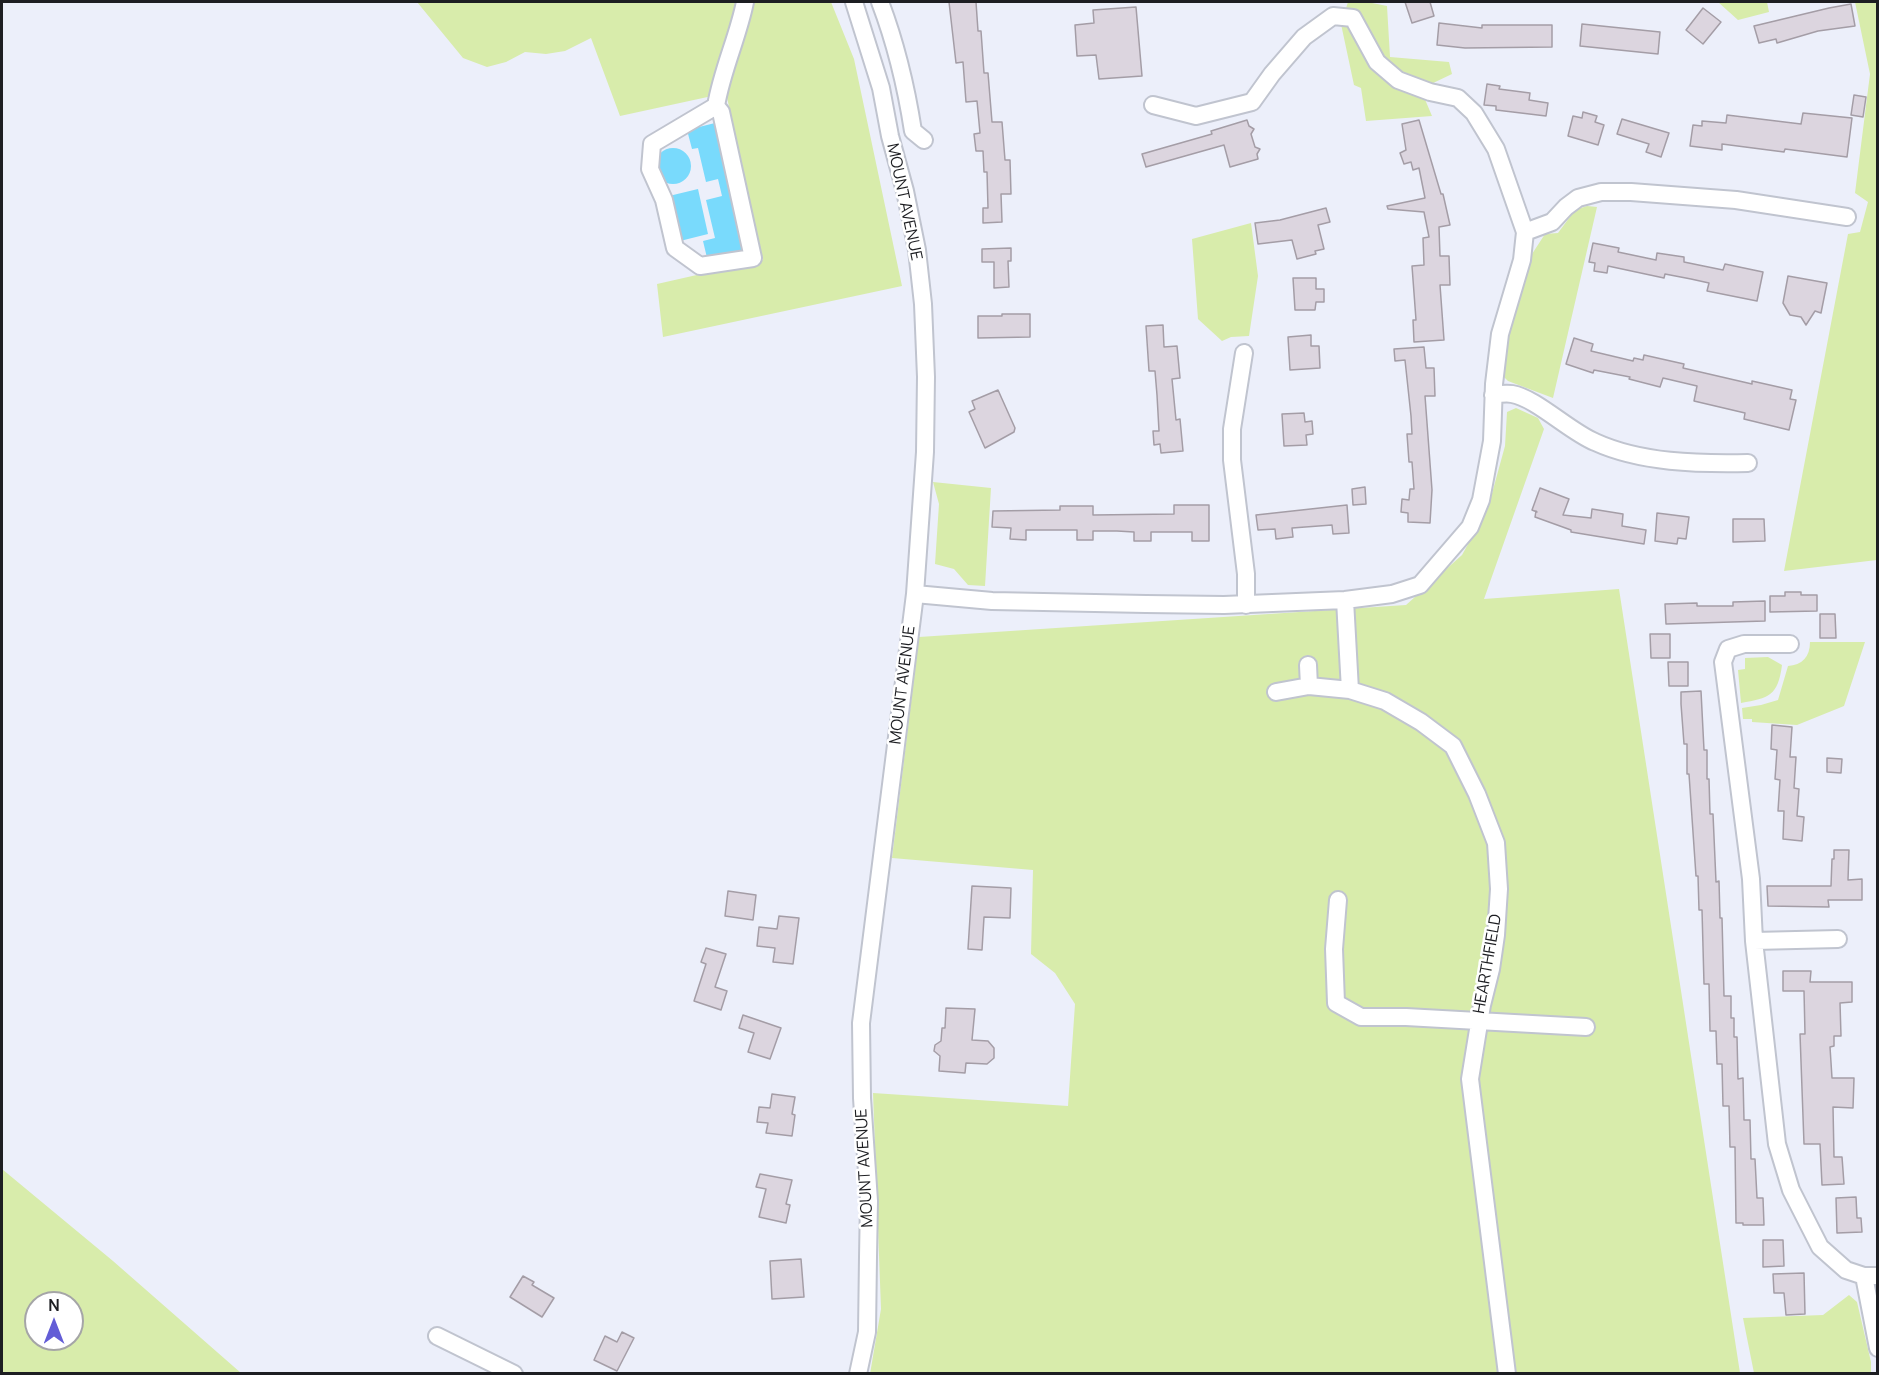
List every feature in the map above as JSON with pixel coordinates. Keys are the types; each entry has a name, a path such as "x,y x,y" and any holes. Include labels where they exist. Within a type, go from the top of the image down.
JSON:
{"street":[{"path":"716,106 652,144 650,169 664,200 675,248 700,266 753,258 721,112 716,106 720,81 741,22 745,2"},
{"name":"MOUNT AVENUE","path":"854,2 881,88 917,250 926,377 925,452 915,594 861,1023 862,1098 869,1201 867,1332 858,1374"},
{"path":"880,2 892,33 906,87 913,131 924,140"},
{"path":"915,594 992,601 1246,604 1345,600 1392,594 1420,585 1470,527 1481,500 1492,441 1493,395 1500,334 1522,260 1525,232 1496,149 1474,113 1458,98 1430,92 1398,80 1377,62 1353,18 1333,16 1304,37 1272,74 1252,102 1196,116 1153,105"},
{"path":"1525,232 1552,222 1578,198 1601,192 1631,192 1736,201 1847,217"},
{"path":"1244,353 1232,429 1232,460 1246,574 1246,604"},
{"path":"1493,395 1512,394 1531,403 1594,442 1639,456 1707,464 1748,463"},
{"path":"1345,600 1350,690"},
{"path":"1790,644 1744,644 1728,649 1723,662 1751,879 1754,941 1777,1144 1791,1190 1820,1247 1846,1270 1871,1276 1878,1348"},
{"path":"1308,665 1309,686"},
{"name":"HEARTHFIELD","path":"1276,692 1309,686 1350,690 1385,701 1421,722 1453,746 1477,794 1496,843 1499,889 1491,969 1479,1022 1470,1079 1507,1374"},
{"name":"HEARTHFIELD","path":"1338,900 1334,949 1336,1003 1361,1017 1406,1017 1586,1027"},
{"path":"1754,941 1838,939"},
{"path":"437,1336 514,1374"}],"green space":[{"path":"417,2 831,2 854,59 902,286 663,337 657,284 763,260 726,93 620,116 591,38 565,51 546,54 525,52 506,62 487,67 463,58"},
{"path":"1348,2 1367,2 1387,6 1390,57 1449,62 1452,74 1431,84 1424,97 1432,116 1366,121 1361,88 1354,85 1341,24"},
{"path":"1718,2 1767,2 1769,12 1738,20"},
{"path":"1855,2 1878,2 1877,560 1784,571 1848,234 1860,232 1868,202 1855,193 1870,74"},
{"path":"1587,206 1597,207 1553,398 1508,381 1503,376 1509,327 1532,254 1545,234 1558,233 1575,210"},
{"path":"1251,223 1258,276 1249,336 1231,337 1222,341 1198,319 1192,239"},
{"path":"1516,408 1538,418 1544,429 1484,599 1619,589 1740,1373 870,1374 881,1309 873,1093 1068,1106 1075,1004 1055,973 1031,954 1033,870 892,858 919,637 1406,605 1462,555 1488,508 1505,446 1507,412"},
{"path":"933,482 991,488 985,586 968,585 954,569 935,564 939,504"},
{"path":"1810,642 1865,642 1844,706 1797,725 1752,722 1752,719 1743,719 1742,708 1778,700 1788,666 1797,664 1807,656"},
{"path":"1768,657 1782,665 1775,689 1765,697 1741,703 1738,670 1745,669 1745,658"},
{"path":"2,1169 113,1261 241,1373 2,1373"},
{"path":"1849,1295 1857,1302 1871,1362 1871,1373 1754,1373 1743,1318 1823,1315"}],"water":[{"path":"715,123 746,254 708,262 703,241 715,238 706,200 722,196 718,179 706,182 698,148 692,149 687,130"},
{"path":"673,148 686,153 691,166 686,179 673,184 660,179 655,166 660,153"},
{"path":"698,189 708,234 680,241 669,196"}],"building":[{"path":"949,2 976,2 984,73 988,73 992,122 1002,122 1005,160 1010,160 1011,194 1001,194 1002,222 983,223 983,208 988,208 987,172 984,172 983,151 976,151 974,134 980,133 977,101 966,102 963,62 956,63"},
{"path":"1405,2 1430,2 1434,16 1412,23"},
{"path":"1851,4 1855,26 1818,31 1777,43 1776,39 1759,43 1754,26"},
{"path":"1136,7 1142,76 1099,79 1096,55 1077,56 1075,25 1094,23 1093,10"},
{"path":"1703,8 1721,22 1703,44 1686,30"},
{"path":"1439,23 1482,28 1482,25 1552,25 1552,47 1465,48 1437,45"},
{"path":"1582,24 1660,32 1658,54 1580,46"},
{"path":"1487,84 1500,86 1499,89 1530,93 1529,100 1548,103 1546,116 1496,110 1496,106 1484,105"},
{"path":"1854,95 1866,97 1863,117 1851,115"},
{"path":"1583,112 1597,116 1595,122 1604,125 1598,145 1568,136 1573,116 1582,118"},
{"path":"1803,113 1852,118 1847,157 1722,144 1722,150 1690,146 1693,125 1702,126 1702,121 1726,123 1727,115 1801,124"},
{"path":"1622,119 1669,133 1661,157 1646,152 1649,144 1617,134"},
{"path":"1247,120 1249,126 1254,129 1251,134 1255,147 1260,149 1257,154 1258,159 1230,167 1224,145 1146,167 1142,154 1212,134 1211,131"},
{"path":"1419,120 1441,194 1443,194 1450,225 1439,227 1440,256 1449,256 1450,285 1440,285 1444,340 1414,342 1413,320 1416,320 1412,266 1424,265 1423,238 1429,237 1424,212 1388,209 1387,206 1425,198 1419,168 1413,170 1411,162 1404,164 1400,153 1406,150 1402,124"},
{"path":"1326,208 1330,222 1318,225 1324,249 1315,251 1316,254 1297,259 1292,240 1258,244 1255,223 1280,220"},
{"path":"1593,243 1619,248 1618,252 1656,260 1657,253 1684,257 1684,262 1723,270 1725,264 1763,272 1757,301 1707,291 1709,283 1665,274 1664,278 1608,266 1607,273 1594,271 1595,263 1589,262"},
{"path":"1011,248 1011,261 1008,261 1009,287 994,288 994,262 982,262 982,249"},
{"path":"1788,276 1827,283 1821,313 1815,311 1806,325 1801,317 1790,315 1783,303"},
{"path":"1293,278 1316,278 1316,289 1324,289 1324,302 1316,302 1315,310 1295,310"},
{"path":"1002,314 1030,314 1030,337 978,338 978,316 1002,316"},
{"path":"1163,325 1164,347 1177,346 1180,378 1172,379 1176,420 1180,419 1183,451 1161,453 1160,444 1154,445 1153,431 1159,431 1157,395 1155,371 1149,371 1146,326"},
{"path":"1311,335 1311,346 1319,346 1320,368 1290,370 1288,337"},
{"path":"1574,338 1593,344 1591,351 1633,361 1634,358 1643,360 1644,355 1684,364 1683,368 1752,384 1752,381 1792,390 1790,399 1796,400 1789,430 1744,419 1745,413 1694,401 1697,386 1663,378 1660,387 1629,379 1630,377 1594,370 1593,373 1566,364"},
{"path":"1424,347 1426,368 1434,368 1435,396 1425,396 1432,490 1430,523 1408,522 1408,513 1401,512 1402,499 1409,500 1410,489 1414,489 1407,434 1412,434 1405,360 1395,361 1394,349"},
{"path":"998,390 1015,428 1014,432 985,448 969,412 975,409 972,401"},
{"path":"1304,413 1305,422 1312,421 1313,434 1306,435 1307,445 1284,446 1282,414"},
{"path":"1365,487 1366,504 1353,505 1352,489"},
{"path":"1540,488 1569,499 1563,515 1591,518 1592,509 1623,514 1622,526 1646,530 1644,544 1571,532 1571,530 1535,517 1536,512 1532,510"},
{"path":"1174,505 1209,505 1209,541 1192,541 1192,532 1151,532 1151,541 1134,541 1134,532 1117,531 1093,531 1093,540 1077,540 1077,530 1026,530 1026,540 1010,539 1011,528 992,527 993,511 1060,510 1060,506 1093,506 1093,515 1174,514"},
{"path":"1347,505 1349,533 1333,534 1332,525 1292,528 1293,537 1276,539 1275,529 1258,530 1256,515"},
{"path":"1657,513 1689,517 1686,539 1678,538 1677,544 1655,541"},
{"path":"1733,519 1764,519 1765,541 1733,542"},
{"path":"1785,592 1817,595 1817,611 1770,612 1770,596 1785,596"},
{"path":"1765,601 1765,621 1666,624 1665,604 1697,603 1697,606 1733,606 1733,602"},
{"path":"1820,614 1835,614 1836,638 1820,638"},
{"path":"1650,634 1670,634 1670,658 1651,658"},
{"path":"1668,662 1688,662 1688,686 1669,686"},
{"path":"1701,691 1710,814 1713,814 1716,882 1719,881 1720,918 1722,918 1724,996 1731,996 1731,1018 1734,1018 1734,1037 1737,1037 1738,1079 1743,1078 1744,1120 1750,1120 1751,1159 1755,1159 1757,1198 1763,1198 1764,1225 1736,1223 1735,1147 1730,1147 1729,1106 1723,1106 1722,1064 1717,1064 1716,1031 1710,1031 1709,984 1704,984 1702,910 1699,910 1689,774 1687,774 1687,744 1684,744 1681,704 1681,692"},
{"path":"1772,725 1792,727 1790,757 1796,757 1794,788 1799,789 1797,816 1804,817 1802,841 1783,839 1784,811 1778,811 1780,780 1775,779 1777,750 1771,749"},
{"path":"1827,758 1842,759 1841,773 1827,772"},
{"path":"1834,850 1849,850 1848,880 1862,879 1862,900 1828,900 1829,907 1768,906 1767,886 1831,886"},
{"path":"972,886 1011,888 1010,918 984,917 982,950 968,949"},
{"path":"728,891 756,895 753,920 725,916"},
{"path":"779,916 799,918 793,964 773,962 775,948 757,946 759,927 777,929"},
{"path":"706,948 726,954 715,987 727,991 721,1010 694,1001 706,964 701,962"},
{"path":"1783,971 1811,971 1810,982 1852,982 1852,1002 1840,1003 1841,1036 1834,1036 1834,1046 1830,1047 1832,1078 1854,1078 1853,1108 1833,1107 1834,1157 1842,1157 1844,1184 1822,1185 1820,1144 1804,1144 1800,1034 1805,1034 1804,991 1783,991"},
{"path":"946,1008 975,1009 972,1040 988,1041 994,1048 994,1058 987,1064 966,1063 965,1073 939,1071 940,1056 934,1051 935,1045 941,1041 942,1028 945,1028"},
{"path":"743,1015 781,1028 770,1059 748,1052 754,1033 739,1028"},
{"path":"772,1094 795,1097 792,1136 766,1133 768,1123 757,1122 759,1107 770,1108"},
{"path":"760,1174 792,1180 786,1204 790,1205 786,1223 759,1217 766,1189 756,1187"},
{"path":"1856,1197 1857,1218 1861,1218 1862,1232 1837,1233 1836,1198"},
{"path":"1763,1240 1783,1240 1784,1266 1763,1267"},
{"path":"801,1259 804,1297 772,1299 770,1261"},
{"path":"1804,1273 1805,1314 1786,1315 1784,1293 1774,1293 1773,1274"},
{"path":"523,1276 534,1282 532,1285 554,1298 542,1317 510,1297"},
{"path":"622,1332 634,1338 617,1371 594,1360 605,1336 617,1342"}]}
